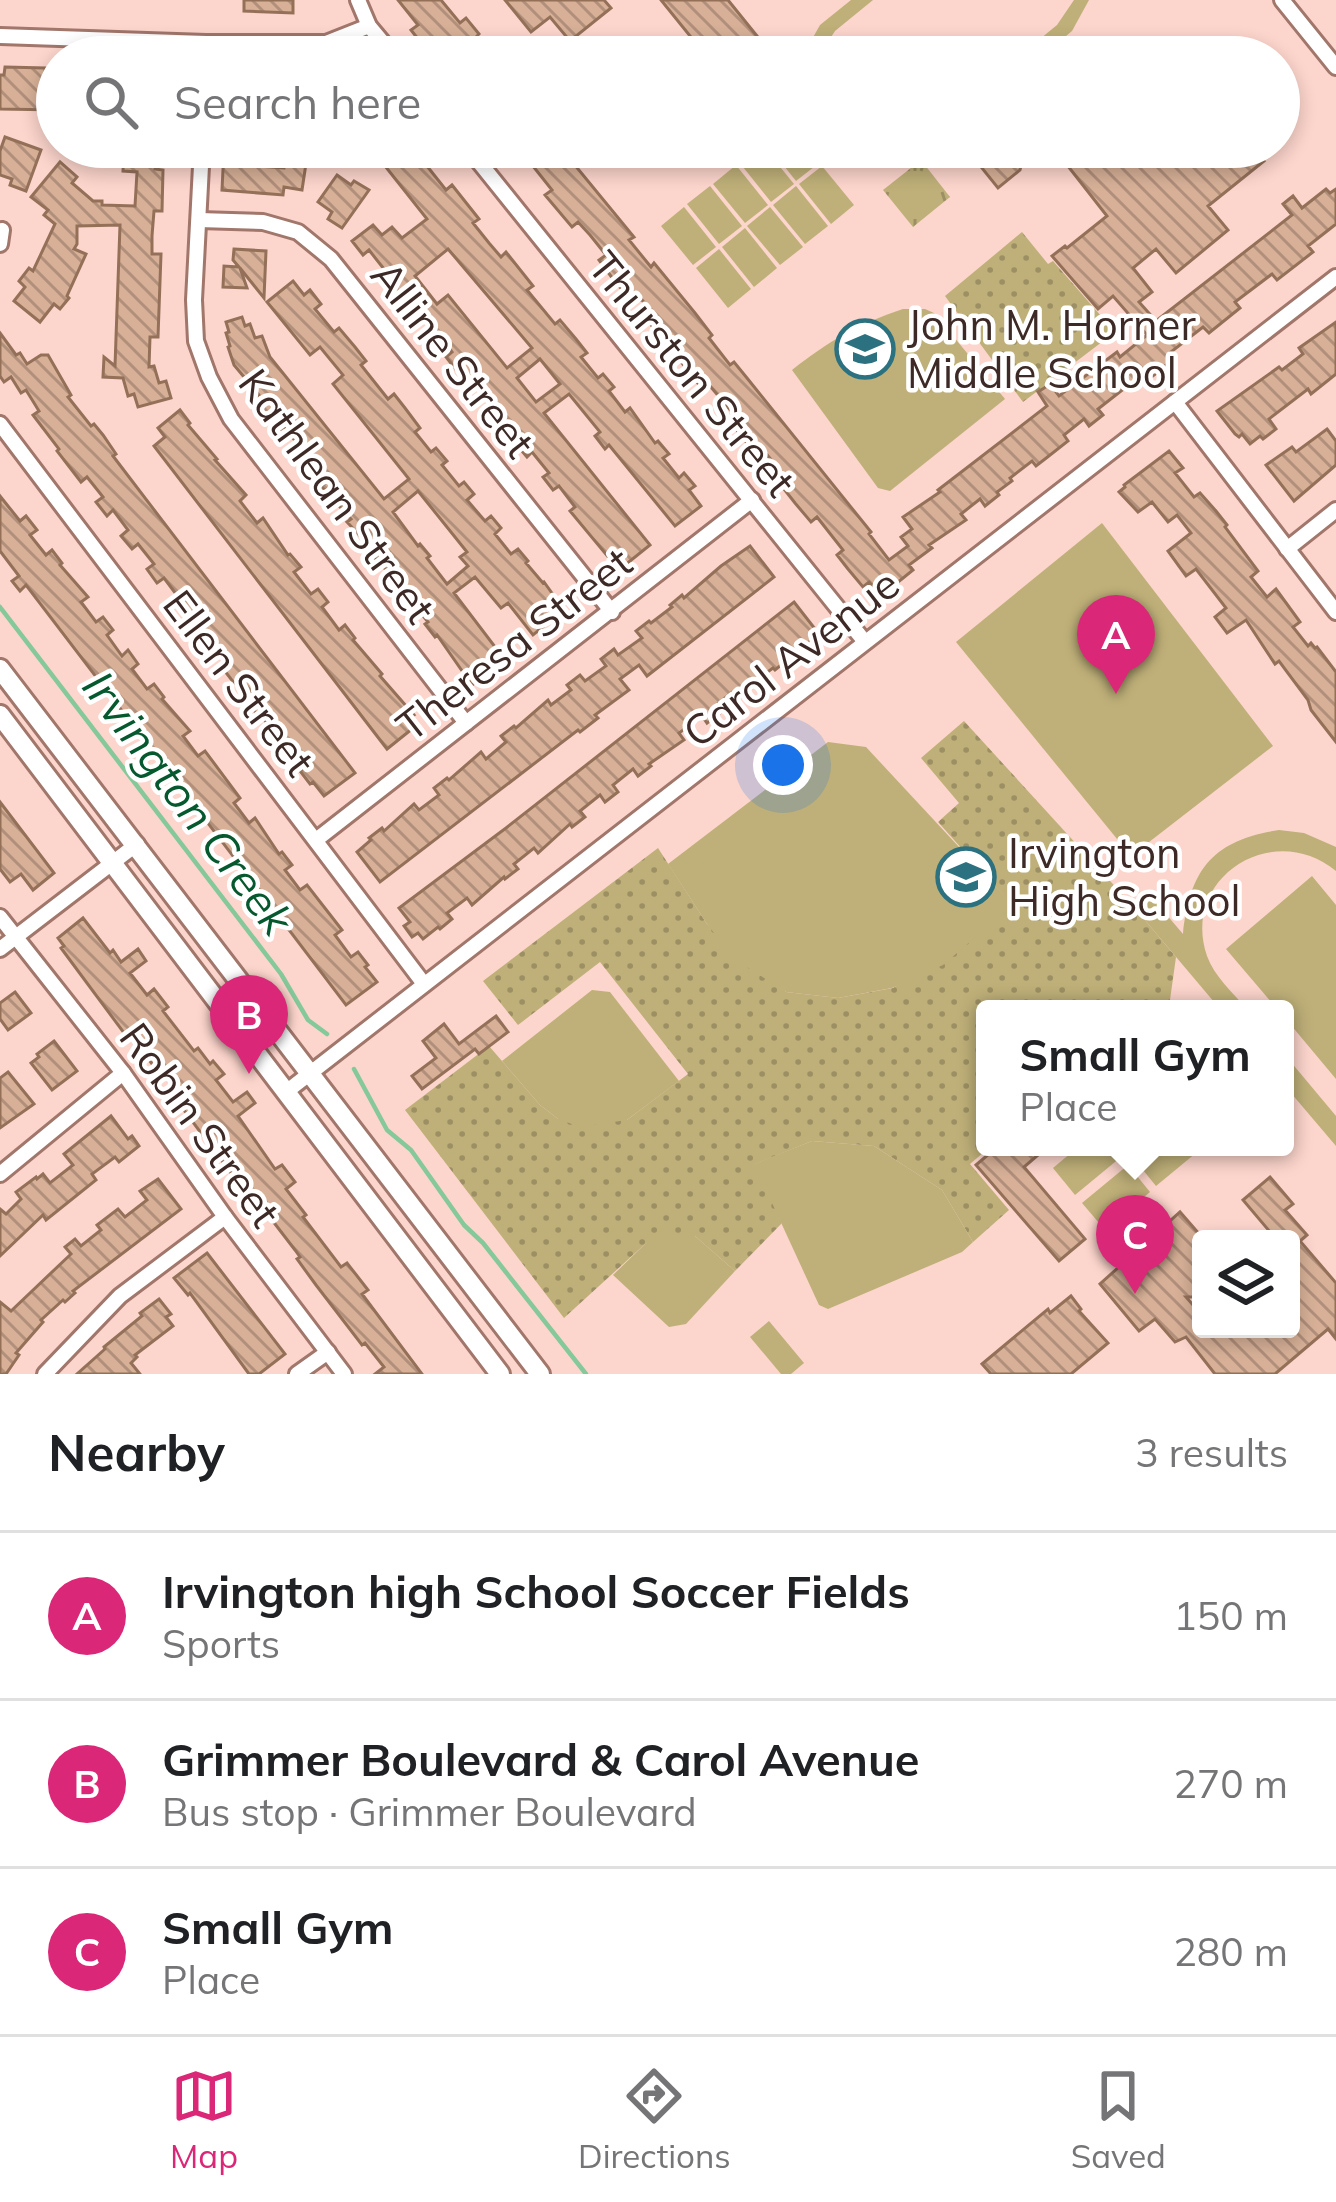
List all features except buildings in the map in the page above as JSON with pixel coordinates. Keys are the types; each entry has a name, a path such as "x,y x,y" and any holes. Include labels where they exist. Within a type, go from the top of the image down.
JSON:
{"main road":[{"path":"0,669 540,1374"},
{"path":"0,715 500,1374"}],"street":[{"path":"358,0 377,36"},
{"path":"1282,0 1336,67"},
{"path":"344,36 369,26"},
{"path":"0,36 36,38"},
{"name":"Kathlean Street","path":"201,168 194,300 196,340 209,377 231,419 466,723"},
{"name":"Thurston Street","path":"484,168 865,642"},
{"name":"Alline Street","path":"199,220 262,221 298,232 332,259 612,612"},
{"name":"Carol Avenue","path":"286,1092 1336,277"},
{"path":"1175,402 1336,613"},
{"name":"Ellen Street","path":"0,424 424,984"},
{"name":"Theresa Street","path":"316,840 752,500"},
{"path":"1287,548 1336,510"},
{"path":"0,949 137,844"},
{"name":"Robin Street","path":"0,917 123,1073 344,1374"},
{"path":"0,1174 123,1073"},
{"path":"45,1374 120,1296 225,1217"},
{"path":"297,1374 328,1352"}],"green space":[{"path":"851,0 873,0 832,36 814,36"},
{"path":"1074,0 1089,0 1066,36 1044,36"},
{"path":"738,168 768,205 745,223 713,184"},
{"path":"744,168 781,168 794,184 771,202"},
{"path":"786,168 813,168 796,181"},
{"path":"824,168 854,205 831,224 799,184"},
{"path":"911,168 927,168 950,197 913,227 883,190"},
{"path":"710,186 742,226 719,244 687,204"},
{"path":"796,186 828,226 805,244 773,205"},
{"path":"684,207 716,247 693,265 661,226"},
{"path":"770,207 803,247 780,265 747,226"},
{"path":"745,228 777,268 754,287 722,247"},
{"path":"1022,232 1115,332 1023,402 945,296"},
{"path":"719,249 751,289 728,308 696,268"},
{"path":"903,309 934,313 1005,399 890,491 878,488 792,370 844,334"},
{"path":"1102,523 1273,746 1131,856 956,642"},
{"path":"964,721 1176,957 1170,1000 976,1000 979,1156 970,1164 1009,1210 973,1242 942,1190 874,1146 812,1141 755,1164 782,1223 735,1271 695,1236 645,1244 564,1318 405,1110 489,1046 558,1119 627,1120 688,1074 600,962 518,1025 483,981 658,848 707,924 786,992 838,998 893,988 1012,905 938,822 959,803 921,758"},
{"path":"828,742 866,747 1013,905 943,965 892,988 838,998 786,992 734,959 668,864"},
{"path":"1279,830 1304,833 1336,847 1336,871 1312,856 1286,851 1261,854 1238,864 1220,881 1207,902 1202,928 1207,956 1239,1000 1212,1000 1133,906 1148,893 1183,934 1192,892 1209,861 1237,841"},
{"path":"1312,876 1336,905 1336,1079 1294,1029 1294,1000 1269,1000 1226,949"},
{"path":"592,990 610,992 679,1081 627,1120 580,1127 540,1105 502,1061"},
{"path":"1294,1066 1336,1116 1336,1146 1294,1097"},
{"path":"812,1141 874,1146 942,1190 973,1242 962,1252 828,1309 819,1305 754,1164"},
{"path":"1067,1156 1121,1157 1075,1195 1053,1168"},
{"path":"1138,1156 1192,1156 1156,1186 1134,1159"},
{"path":"1128,1165 1150,1192 1105,1230 1082,1203"},
{"path":"669,1232 695,1236 735,1271 686,1324 669,1327 613,1275 645,1244"},
{"path":"769,1321 804,1363 791,1374 781,1374 750,1337"}],"waterway":[{"name":"Irvington Creek","path":"0,607 281,974 308,1020 327,1034"},
{"name":"Irvington Creek","path":"354,1069 387,1130 411,1150 464,1225 586,1374"}],"place":[{"name":"John M. Horner Middle School","path":"865,349"},
{"name":"Irvington high School Soccer Fields","path":"1116,694"},
{"name":"Irvington High School","path":"966,877"},
{"name":"Grimmer Boulevard & Carol Avenue","path":"249,1074"},
{"name":"Small Gym","path":"1135,1294"}]}
